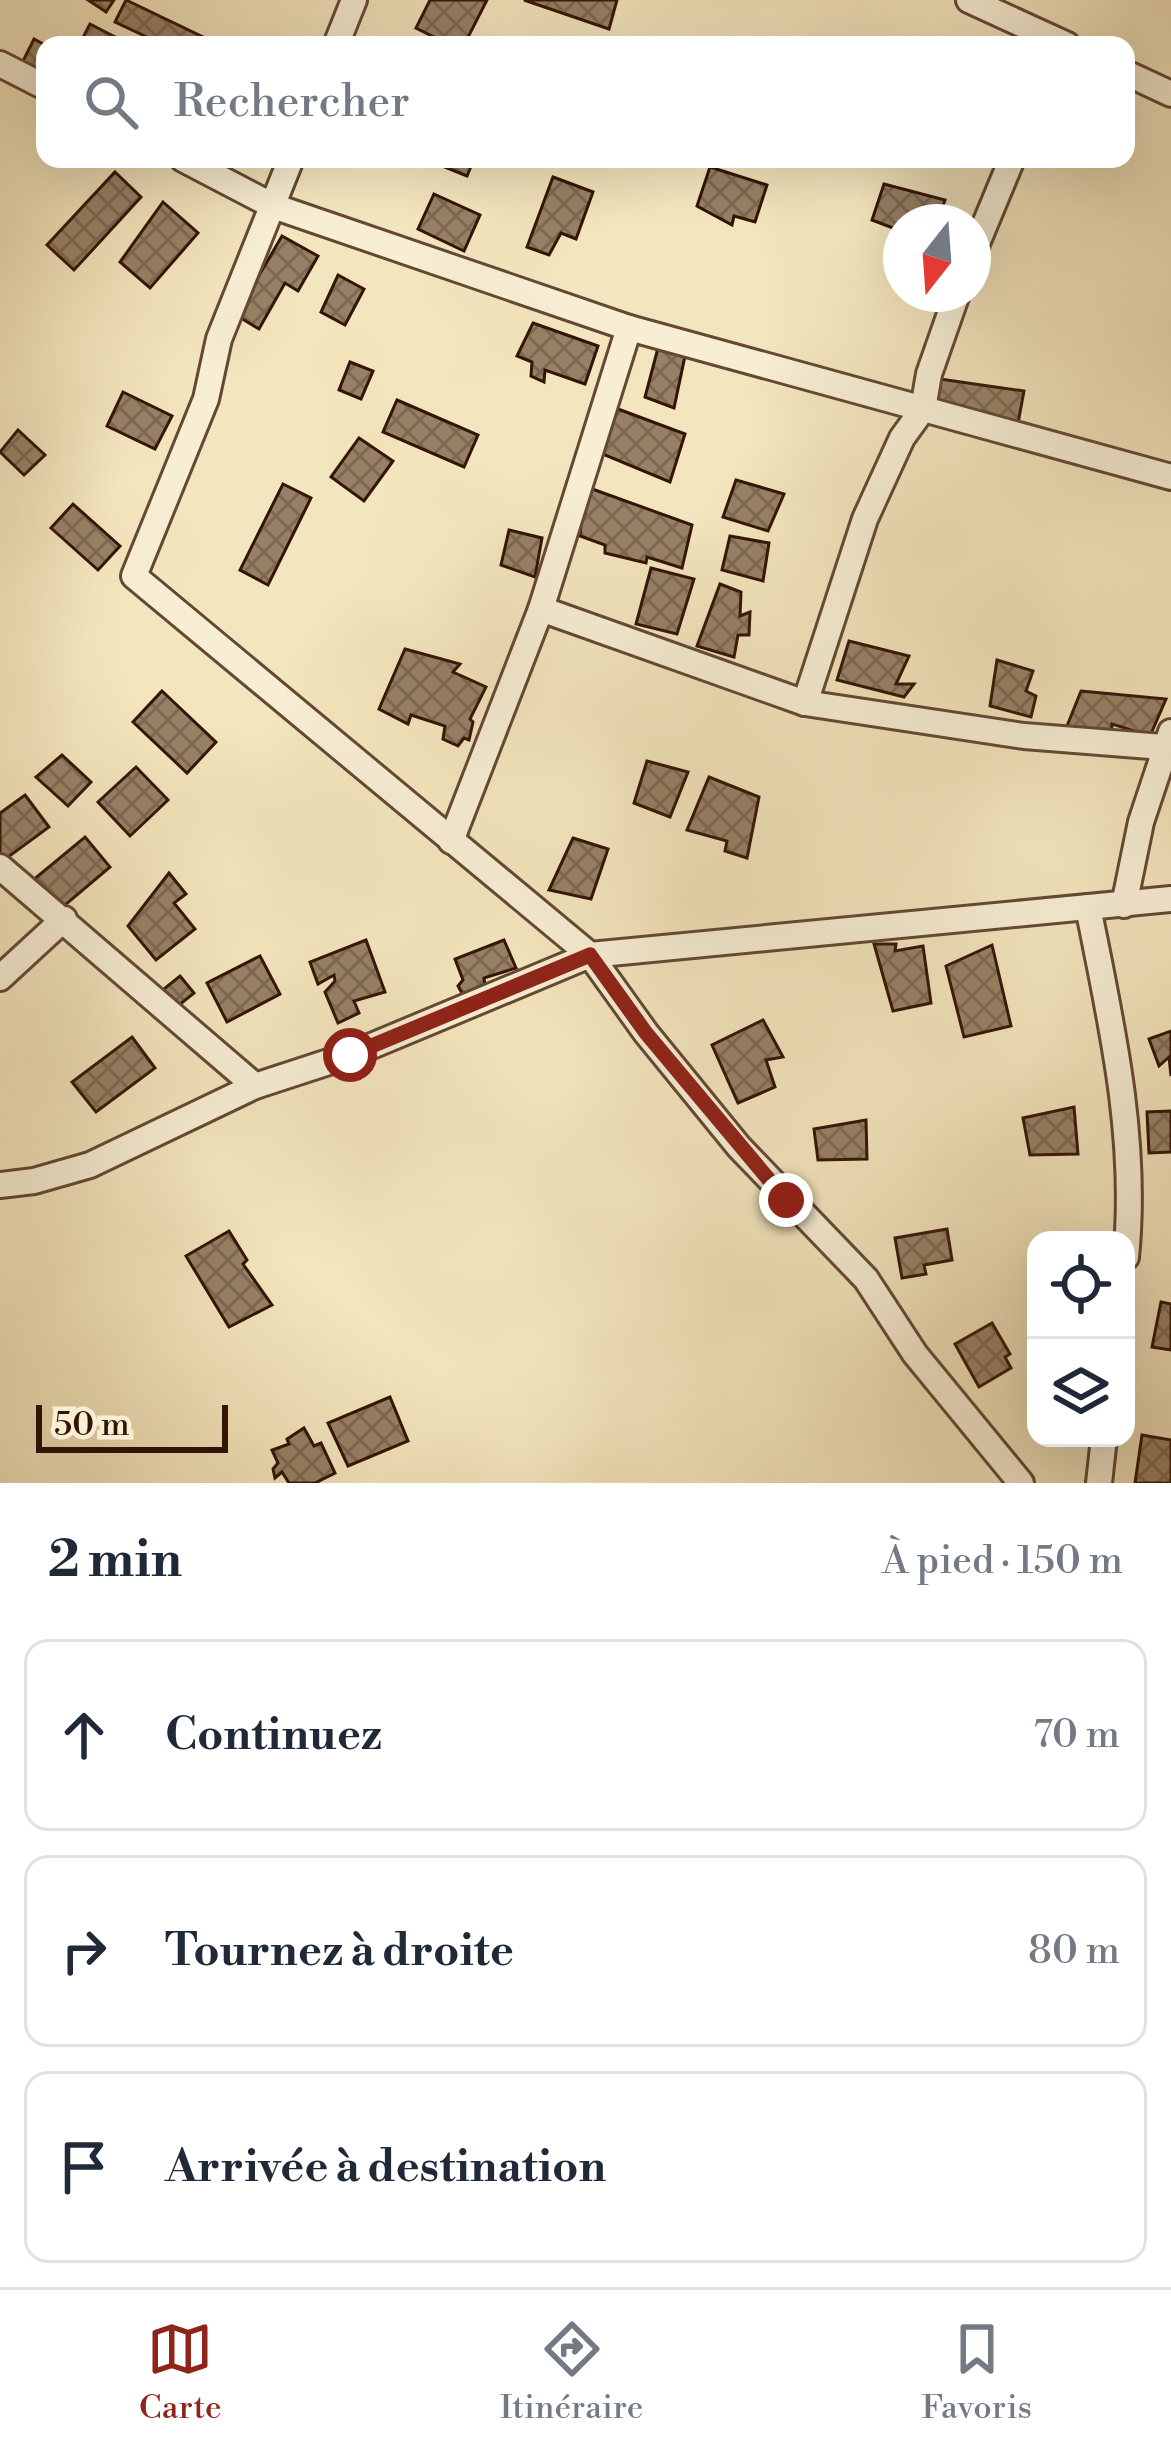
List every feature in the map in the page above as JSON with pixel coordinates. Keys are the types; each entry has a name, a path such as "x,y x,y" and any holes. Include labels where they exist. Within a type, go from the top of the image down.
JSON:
{"street":[{"path":"340,36 354,0"},
{"path":"968,0 1047,36"},
{"path":"0,64 36,82"},
{"path":"1135,77 1171,94"},
{"path":"200,168 273,206 628,328 1171,477"},
{"path":"288,168 219,339 206,399 134,576 590,955 739,1147 866,1279 915,1354 1021,1483"},
{"path":"991,210 1008,168"},
{"path":"805,703 866,519 902,438 923,409 928,374 950,312"},
{"path":"451,841 541,609 628,328"},
{"path":"541,609 805,703 1024,736 1167,740 1141,822 1124,905"},
{"path":"0,867 255,1086"},
{"path":"0,1185 90,1165 255,1086 350,1055 590,955 1171,899"},
{"path":"1088,907 1111,1019 1127,1135 1126,1231"},
{"path":"0,979 64,919"},
{"path":"1099,1483 1103,1447"}],"building":[{"path":"88,0 114,0 106,12"},
{"path":"126,0 201,36 145,36 115,22"},
{"path":"430,0 487,0 469,36 432,36 416,28"},
{"path":"524,0 617,0 609,29"},
{"path":"90,24 113,36 84,36"},
{"path":"34,39 36,82 17,73"},
{"path":"447,168 470,168 467,176"},
{"path":"710,168 767,185 755,222 734,216 732,225 697,206"},
{"path":"115,172 141,197 74,270 47,245"},
{"path":"553,177 593,192 576,239 561,233 549,255 527,247"},
{"path":"884,184 945,200 944,204 883,204 883,224 872,220"},
{"path":"434,194 480,215 464,251 418,229"},
{"path":"163,202 198,233 150,288 120,262"},
{"path":"282,236 318,256 298,291 285,283 259,329 236,315"},
{"path":"338,275 364,289 345,325 321,312"},
{"path":"533,323 598,346 585,384 545,370 544,382 531,376 532,362 517,356"},
{"path":"658,348 685,356 674,408 645,397"},
{"path":"350,362 373,371 361,399 339,390"},
{"path":"933,378 1024,391 1016,434 925,404"},
{"path":"123,392 172,416 155,449 107,426"},
{"path":"397,400 478,435 464,467 383,432"},
{"path":"618,409 685,434 670,482 600,453"},
{"path":"18,430 45,455 24,475 0,452"},
{"path":"359,438 393,461 364,501 331,477"},
{"path":"736,480 784,494 768,531 723,517"},
{"path":"283,484 311,498 268,585 240,570"},
{"path":"584,486 692,525 682,568 647,557 646,563 605,553 605,545 580,536"},
{"path":"73,504 120,546 98,570 51,528"},
{"path":"509,530 542,538 535,577 501,565"},
{"path":"730,536 769,543 763,581 722,570"},
{"path":"651,568 694,579 677,634 636,624"},
{"path":"720,584 741,592 740,616 750,612 749,635 738,635 734,657 697,646"},
{"path":"849,641 909,656 896,684 914,684 904,697 837,680"},
{"path":"405,649 460,664 453,672 486,687 470,719 469,740 464,738 458,746 443,739 445,726 411,715 408,724 379,709"},
{"path":"997,660 1033,671 1026,691 1036,696 1031,717 990,706"},
{"path":"162,691 216,742 187,773 133,722"},
{"path":"1081,691 1166,699 1150,736 1112,724 1111,738 1067,726"},
{"path":"62,755 91,782 68,806 36,777"},
{"path":"647,761 688,772 670,817 634,803"},
{"path":"136,767 168,800 130,836 98,802"},
{"path":"709,777 759,797 747,858 725,851 727,841 687,830"},
{"path":"25,795 49,827 0,863 0,813"},
{"path":"85,837 110,867 58,911 32,881"},
{"path":"573,838 608,849 591,899 549,890"},
{"path":"169,873 186,894 174,903 195,929 156,960 128,926"},
{"path":"366,940 385,992 354,1001 359,1013 338,1023 325,992 335,981 334,975 318,984 310,962"},
{"path":"504,940 516,968 484,978 485,985 464,997 455,959"},
{"path":"874,944 896,944 895,951 923,946 931,1003 893,1011"},
{"path":"992,945 1011,1026 964,1037 946,966"},
{"path":"260,956 280,994 227,1022 207,983"},
{"path":"180,976 194,993 173,1010 159,993"},
{"path":"763,1020 783,1057 766,1060 775,1087 738,1103 712,1045"},
{"path":"1171,1031 1171,1076 1169,1057 1159,1066 1149,1039"},
{"path":"132,1037 155,1068 96,1112 72,1082"},
{"path":"1074,1107 1078,1154 1030,1155 1023,1118"},
{"path":"1171,1111 1171,1152 1149,1153 1147,1112"},
{"path":"866,1120 867,1159 818,1160 814,1129"},
{"path":"947,1229 952,1260 924,1265 926,1274 902,1278 895,1238"},
{"path":"229,1231 247,1260 243,1264 272,1305 229,1327 186,1256"},
{"path":"1161,1302 1171,1304 1171,1350 1152,1347"},
{"path":"992,1323 1010,1354 1005,1357 1011,1368 979,1387 955,1344"},
{"path":"390,1397 408,1441 348,1466 328,1423"},
{"path":"304,1428 314,1446 321,1443 335,1473 315,1483 289,1483 282,1472 275,1478 273,1469 278,1463 272,1450 289,1444 287,1439"},
{"path":"1142,1435 1171,1440 1171,1483 1135,1483"}],"route":[{"path":"350,1055 590,955 646,1033 786,1200"}]}
